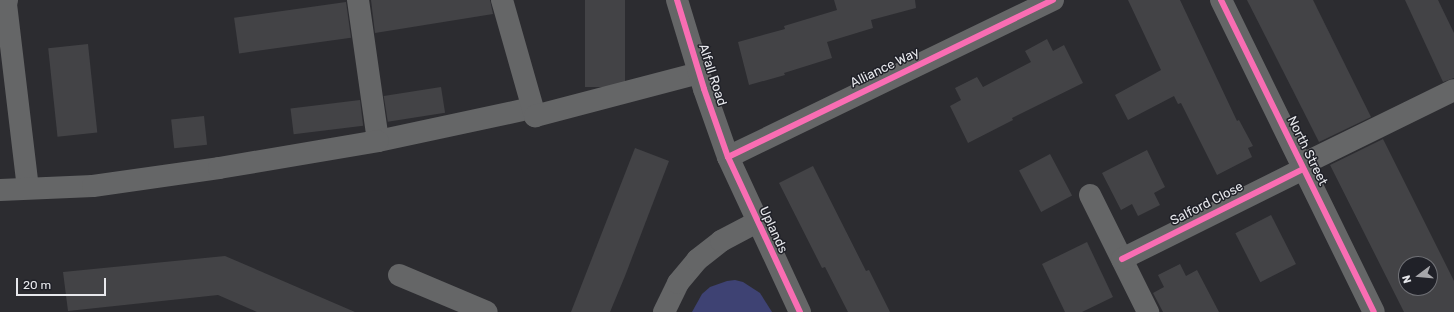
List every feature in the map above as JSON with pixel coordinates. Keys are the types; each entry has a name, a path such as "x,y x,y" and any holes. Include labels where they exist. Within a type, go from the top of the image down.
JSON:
{"street":[{"path":"7,0 6,4 28,188"},
{"path":"358,0 378,141"},
{"path":"502,0 534,116 699,73"},
{"name":"Alfall Road","path":"678,0 699,73 728,157"},
{"name":"Alliance Way","path":"728,157 1053,0"},
{"name":"North Street","path":"1220,0 1374,312"},
{"name":"Salford Close","path":"1122,259 1454,90"},
{"path":"0,190 93,186 219,168 378,141 532,108"},
{"name":"Uplands","path":"728,157 800,312"},
{"path":"1090,195 1148,312"},
{"path":"664,312 678,283 697,260 721,241 757,222"},
{"path":"399,274 487,312"}],"shaded area":[{"path":"735,280 743,282 760,293 772,312 692,312 702,294 710,287"}],"building":[{"path":"371,0 490,0 493,14 375,33"},
{"path":"585,0 625,0 625,87 585,87"},
{"path":"834,0 915,0 916,8 871,20 873,28 827,42 832,58 784,73 785,75 749,85 738,42 785,29 784,26 837,10"},
{"path":"1128,0 1180,0 1237,121 1239,120 1253,146 1248,148 1252,157 1217,175 1181,103 1178,104 1174,96 1128,120 1115,95 1161,70"},
{"path":"1247,0 1313,0 1371,117 1319,142"},
{"path":"1405,0 1438,0 1454,33 1454,78 1443,82"},
{"path":"346,2 351,38 239,53 234,18"},
{"path":"1047,39 1053,51 1064,45 1083,83 1012,118 1013,120 968,143 950,106 961,100 955,88 977,77 983,87 1031,62 1025,51"},
{"path":"88,44 97,133 58,137 48,48"},
{"path":"441,87 445,113 388,122 384,96"},
{"path":"360,100 363,126 294,134 291,109"},
{"path":"204,116 207,145 174,148 171,119"},
{"path":"1383,139 1454,281 1454,312 1404,312 1330,165"},
{"path":"635,148 669,161 625,276 610,312 571,312"},
{"path":"1147,150 1165,187 1154,193 1160,205 1138,216 1132,204 1121,210 1102,173"},
{"path":"1050,154 1072,195 1041,212 1019,170"},
{"path":"813,166 866,271 869,270 890,312 848,312 825,267 822,268 779,183"},
{"path":"1271,215 1296,264 1260,282 1235,233"},
{"path":"1087,242 1113,297 1082,312 1065,312 1042,264"},
{"path":"225,256 355,312 257,312 218,295 68,311 63,272"},
{"path":"1180,264 1186,276 1197,270 1219,312 1163,312 1153,293 1164,287 1158,275"}],"cycle path":[{"path":"677,0 704,89 728,157 800,312"},
{"path":"728,157 1053,0"},
{"path":"1221,0 1374,312"},
{"path":"1122,259 1303,169"}]}
